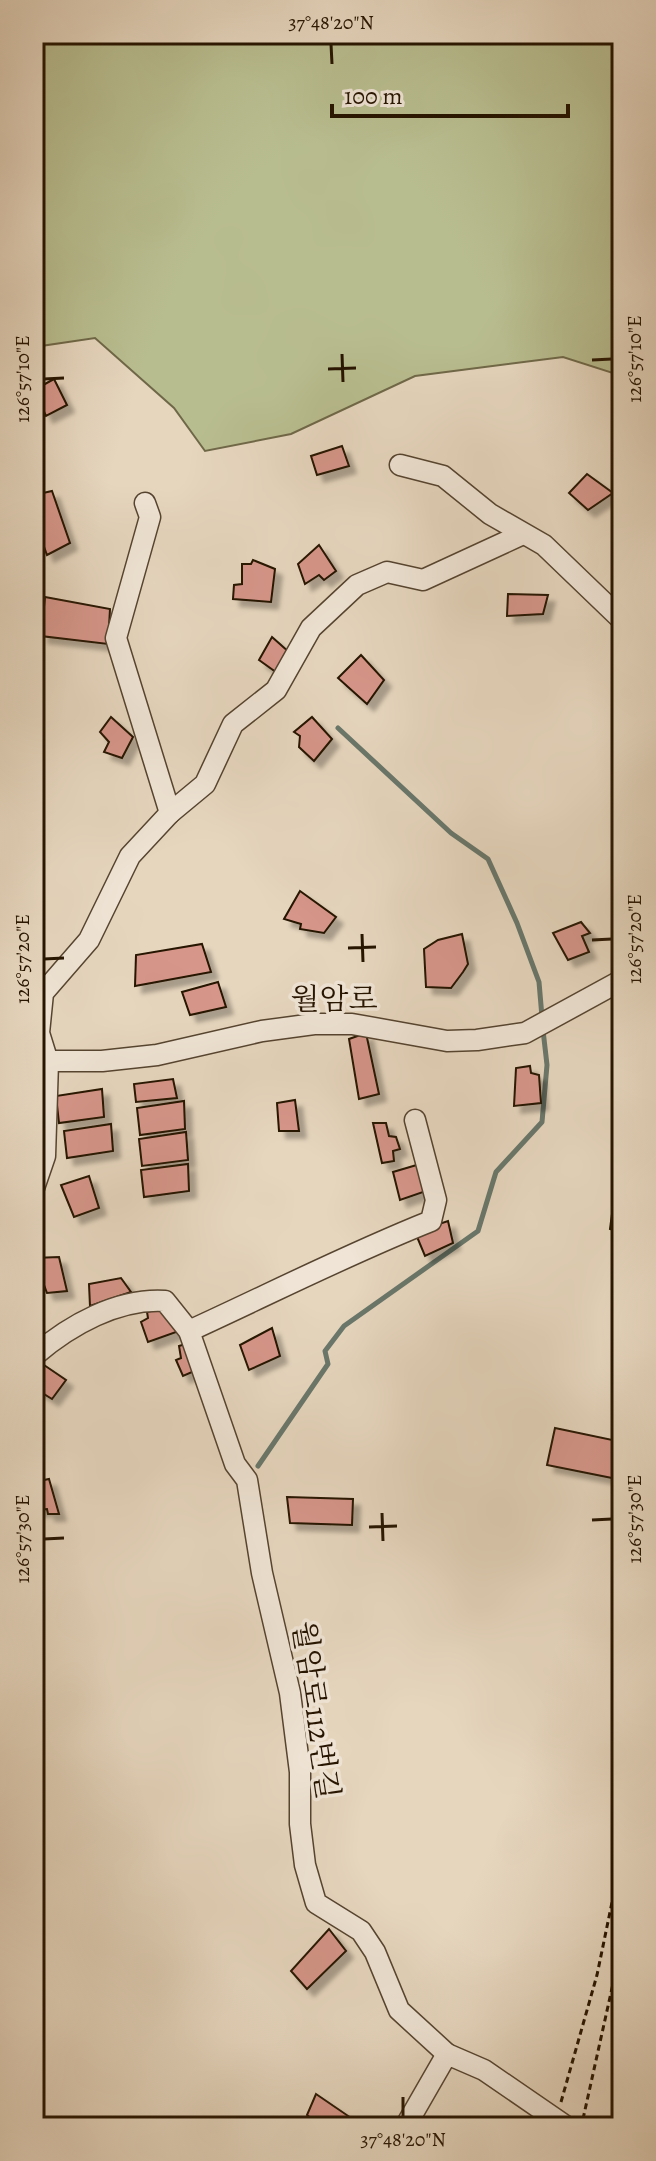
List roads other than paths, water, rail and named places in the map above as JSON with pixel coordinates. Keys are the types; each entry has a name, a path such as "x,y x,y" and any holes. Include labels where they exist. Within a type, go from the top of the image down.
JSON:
{"street":[{"path":"400,465 443,476 490,514 544,545 622,620"},
{"path":"145,503 150,517 116,638 170,813"},
{"path":"34,1188 45,1156 39,1033 43,993 89,940 130,856 170,813 205,784 233,724 276,690 311,628 357,585 387,572 423,580 523,534"},
{"name":"월암로","path":"41,1062 102,1061 157,1055 262,1031 314,1024 371,1025 447,1041 500,1037 543,1026 622,980"},
{"path":"189,1331 298,1277 364,1253 431,1221 436,1200 415,1120"},
{"name":"월암로112번길","path":"34,1356 65,1329 150,1300 165,1301 189,1331 235,1464 247,1480 262,1573 290,1693 300,1772 300,1824 305,1865 316,1903 361,1931 375,1952 399,2010 447,2054 484,2070 562,2122"},
{"path":"405,2127 447,2054"}],"waterway":[{"path":"338,728 451,833 488,859 539,982 542,1017"},
{"path":"258,1466 328,1364 325,1351 344,1326 478,1231 496,1172 542,1122 547,1065 543,1030"}]}
